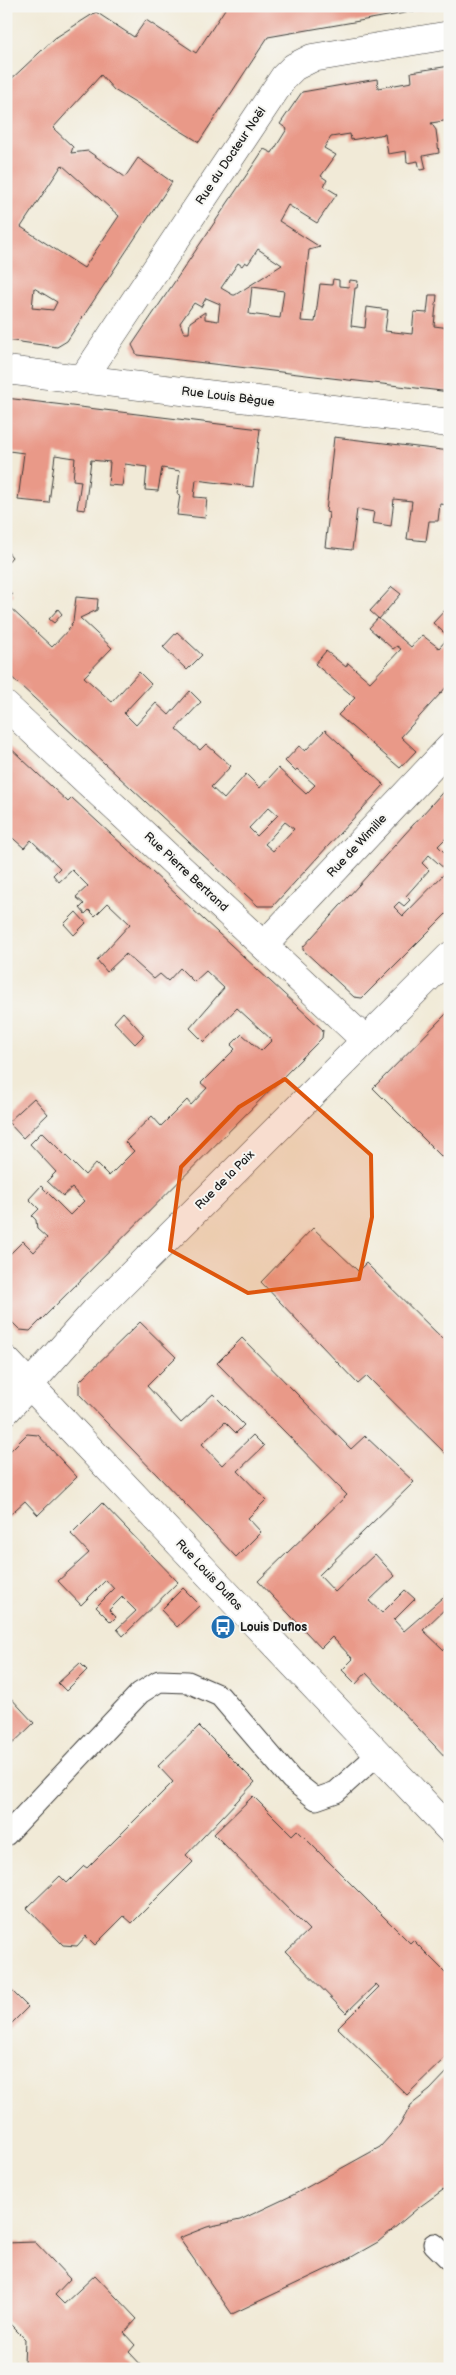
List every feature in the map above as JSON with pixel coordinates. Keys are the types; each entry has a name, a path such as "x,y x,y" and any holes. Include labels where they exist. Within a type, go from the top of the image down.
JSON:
{"street":[{"name":"Rue du Docteur Noël","path":"82,380 284,76 294,67 312,58 450,35"},
{"name":"Rue Louis Bègue","path":"6,370 450,423"},
{"name":"Rue Pierre Bertrand","path":"6,706 364,1039"},
{"name":"Rue de Wimille","path":"264,945 450,747"},
{"name":"Rue de la Paix","path":"6,1412 95,1311 364,1039 450,956"},
{"name":"Rue Louis Duflos","path":"6,1360 450,1830"}],"lane":[{"path":"6,1835 140,1692 159,1681 188,1682 220,1696 291,1779 316,1799 336,1792 378,1754"},
{"path":"434,2244 450,2260"}],"highlighted area":[{"path":"285,1079 371,1155 372,1217 359,1279 248,1293 170,1250 181,1167 239,1107"}],"building":[{"path":"227,6 439,7 268,37 199,142 114,90 101,75 53,128 73,147 71,153 88,151 125,177 138,158 172,182 67,341 57,347 6,340 6,277 10,252 6,250 6,84 55,38 96,12 134,37 146,20 196,53","holes":["62,165 119,216 84,268 21,227","34,288 57,302 53,310 32,308"]},
{"path":"450,66 450,120 431,123 436,130 439,153 423,156 426,169 420,170 418,161 407,163 406,151 388,154 385,134 351,140 350,134 331,137 324,148 336,155 321,176 327,180 324,186 337,194 317,223 288,205 279,221 320,247 309,250 301,321 315,322 320,284 332,285 333,279 339,280 339,286 349,287 350,280 358,281 357,288 355,288 351,326 365,328 367,307 388,310 385,331 412,334 414,312 427,313 429,295 437,295 434,326 450,328 450,392 137,355 132,345 264,149 272,153 287,129 280,124 302,92 377,79 378,88 412,82 411,72","holes":["258,249 282,265 235,295 221,288 238,263 242,266 245,262 248,264","252,287 284,291 280,318 249,314","206,298 220,304 218,321 205,319 205,312 190,322 189,333 184,333 180,323 194,303 201,307"]},
{"path":"6,398 260,429 253,487 196,480 194,497 207,498 205,518 177,515 180,495 177,494 180,471 162,468 158,491 145,490 147,467 125,464 122,486 108,485 110,462 91,460 85,510 77,509 81,481 73,480 75,458 55,455 49,503 18,500 24,453 9,451 6,468"},
{"path":"334,437 450,451 450,505 440,504 438,521 429,521 426,541 407,539 412,501 394,499 391,526 372,523 374,512 357,509 352,550 325,547 329,513 326,512"},
{"path":"6,550 12,557 6,564"},
{"path":"392,587 401,594 379,619 370,611"},
{"path":"6,588 13,594 6,601"},
{"path":"76,597 98,599 97,610 80,618 112,648 84,677 112,702 139,672 151,684 124,713 136,725 156,703 169,715 190,691 201,702 176,729 200,750 206,744 231,766 211,787 224,799 246,774 260,788 278,768 306,794 315,785 297,769 295,771 285,761 299,746 305,751 325,730 384,785 273,906 258,906 6,672 6,604 52,647 72,626","holes":["269,807 278,815 257,836 249,828","285,822 294,829 273,851 265,844"]},
{"path":"58,609 62,614 54,623 49,619"},
{"path":"446,609 450,613 450,683 401,737 416,751 400,768 338,715 355,698 315,664 326,651 346,667 348,663 370,682 401,649 397,646 393,649 369,628 378,618 411,647 422,635 439,648 449,637 433,623"},
{"path":"177,632 202,655 187,670 163,647"},
{"path":"6,744 68,802 72,798 323,1030 322,1038 30,1331 20,1330 6,1316 6,1258 23,1241 34,1252 47,1238 37,1229 36,1220 32,1216 39,1209 29,1199 41,1186 70,1215 84,1201 72,1188 63,1196 47,1181 56,1172 30,1144 42,1132 85,1175 96,1163 109,1176 134,1151 125,1142 152,1116 161,1126 187,1100 191,1105 207,1088 201,1083 235,1049 231,1045 242,1034 261,1051 272,1040 237,1008 204,1042 190,1028 224,988 206,971 194,982 180,968 168,981 160,974 154,979 126,954 107,972 97,960 130,924 108,903 95,916 89,910 85,914 80,908 84,904 76,897 88,886 72,870 59,882 53,875 60,868 31,840 24,848 6,832"},
{"path":"450,784 450,841 446,838 438,846 450,858 450,910 362,998 354,997 303,950 303,947","holes":["429,855 447,871 403,916 394,907 399,902 404,906 410,900 406,896 429,870 422,863"]},
{"path":"76,912 86,923 74,935 64,924"},
{"path":"450,1010 450,1165 373,1088"},
{"path":"123,1012 144,1035 135,1044 114,1022"},
{"path":"34,1098 48,1114 23,1138 8,1122"},
{"path":"313,1228 358,1271 366,1263 450,1346 450,1458 367,1376 358,1384 261,1282"},
{"path":"140,1322 176,1357 147,1386 181,1423 213,1394 244,1425 236,1433 225,1422 202,1444 222,1465 253,1435 264,1446 238,1471 266,1500 248,1518 261,1532 236,1557 79,1394 79,1382"},
{"path":"242,1338 351,1449 365,1436 414,1482 319,1575 335,1592 375,1554 395,1576 369,1601 382,1613 405,1590 415,1599 394,1620 404,1631 450,1591 450,1604 423,1630 444,1650 450,1644 450,1762 366,1673 356,1684 342,1670 353,1659 332,1637 321,1648 258,1581 347,1495 217,1363"},
{"path":"27,1434 38,1435 77,1477 38,1515 25,1501 6,1518 6,1455"},
{"path":"102,1503 178,1582 123,1636 117,1629 136,1611 122,1597 109,1610 116,1617 111,1622 96,1607 114,1589 106,1580 81,1605 58,1581 89,1553 71,1534"},
{"path":"183,1588 200,1605 177,1627 161,1610"},
{"path":"80,1663 87,1670 66,1691 58,1683"},
{"path":"9,1696 34,1723 6,1750 6,1699"},
{"path":"199,1726 255,1782 186,1855 193,1862 132,1923 124,1916 95,1945 86,1936 77,1946 63,1945 27,1908 60,1876 67,1883 84,1866 87,1868 173,1782 158,1766"},
{"path":"253,1796 292,1835 297,1830 410,1943 413,1940 450,1977 450,2053 407,2095 338,2028 379,1987 376,1984 346,2013 286,1952 309,1930 214,1834"},
{"path":"6,1985 28,2007 6,2029"},
{"path":"450,2069 450,2196 443,2190 418,2208 378,2242 348,2259 232,2314 179,2238 207,2227 240,2220 293,2195 380,2147 400,2125 411,2105 430,2090"},
{"path":"35,2242 70,2279 55,2295 64,2304 95,2275 137,2319 124,2333 135,2345 129,2352 145,2369 30,2369 24,2363 25,2339 6,2320 6,2243"}],"place":[{"name":"Louis Duflos","path":"223,1627"}]}
